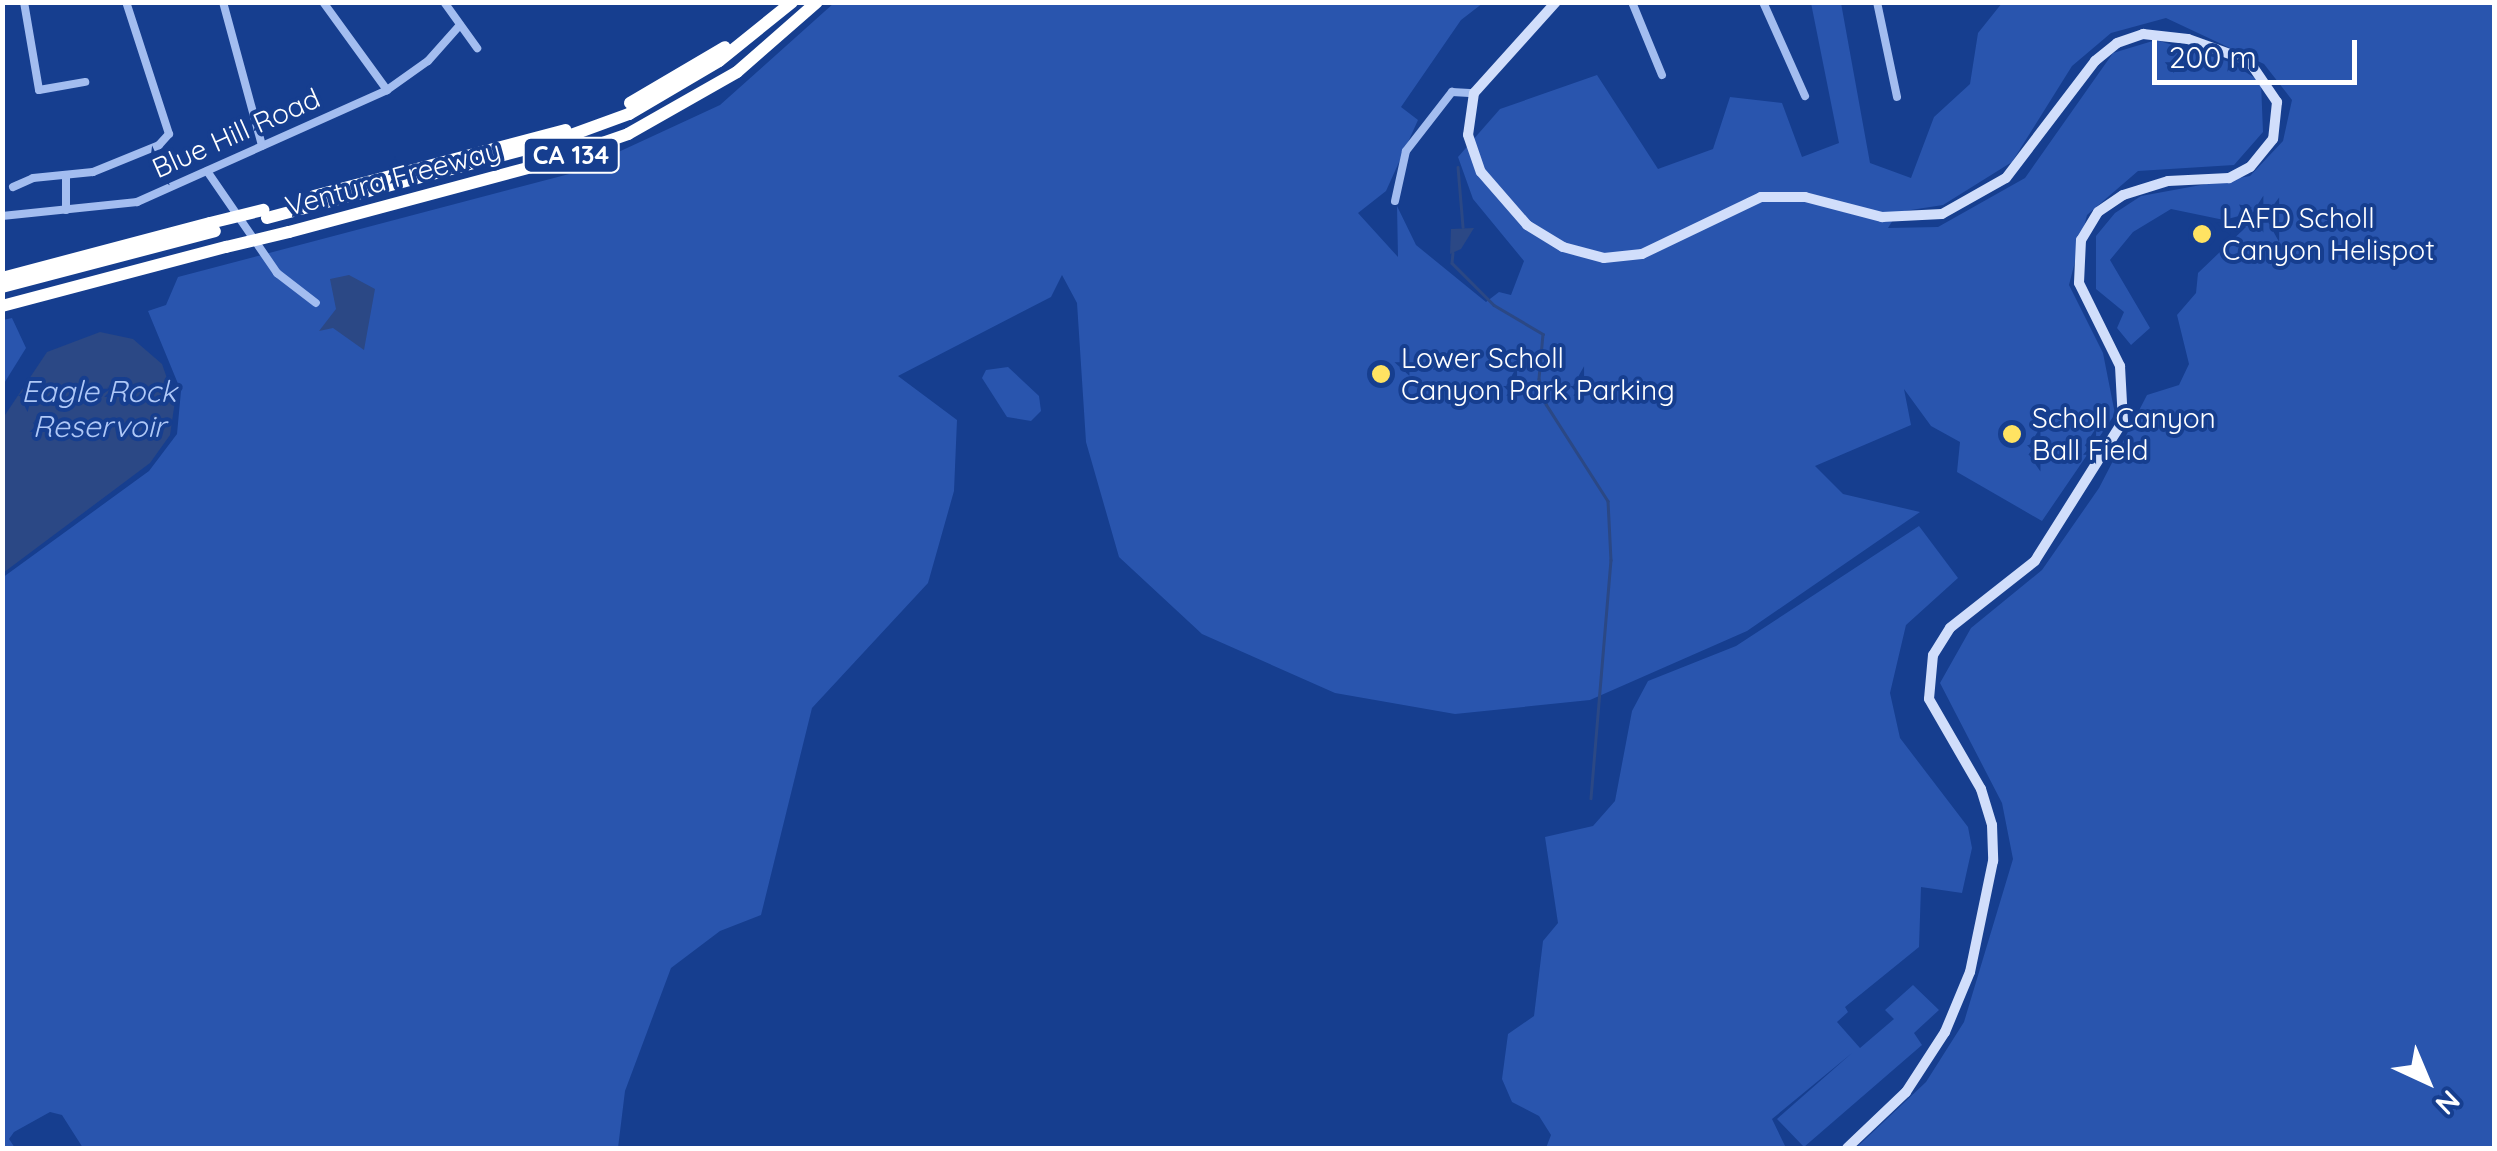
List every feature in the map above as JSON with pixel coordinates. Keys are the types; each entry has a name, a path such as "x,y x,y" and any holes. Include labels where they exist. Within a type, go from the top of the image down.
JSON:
{"highway":[{"name":"Ventura Freeway","path":"2,302 108,275 158,252 219,236 265,214 576,127 681,74 782,2"},
{"path":"265,214 552,142 629,114 719,62 792,2"},
{"path":"288,228 605,134 707,82 808,2"},
{"name":"Ventura Freeway","path":"2,278 84,261 158,252 219,236 288,228 542,164 628,134 737,72 818,2"},
{"path":"2,287 84,261"}],"street":[{"path":"24,2 39,90 85,82"},
{"path":"13,187 33,178 66,177 135,155 170,134 126,2"},
{"path":"223,2 262,146"},
{"path":"322,2 386,90"},
{"path":"444,2 477,48"},
{"path":"1556,2 1474,93 1468,135 1474,160 1509,206 1563,248 1623,258 1762,197 1805,197 1882,217 1942,214 2006,178 2096,61 2143,34 2188,39 2249,61 2277,102 2272,139 2250,167 2229,178 2168,181 2123,194 2098,212 2081,240 2080,284 2120,366 2123,421 2036,561 1950,628 1934,655 1929,699 1981,789 1992,825 1993,861 1960,1003 1906,1092 1847,1148"},
{"path":"1632,2 1662,75"},
{"path":"1763,2 1805,96"},
{"path":"1876,2 1897,97"},
{"name":"Blue Hill Road","path":"2,216 137,202 386,90 428,60 460,24"},
{"path":"1395,201 1406,151 1452,92 1474,93"},
{"path":"207,171 276,273 316,303"},
{"path":"66,177 66,210"}],"shaded area":[{"path":"834,3 1483,3 1461,20 1401,107 1418,120 1386,191 1358,213 1398,257 1397,206 1416,245 1486,302 1499,292 1511,295 1524,261 1473,199 1458,157 1500,109 1597,75 1658,169 1713,149 1730,97 1782,103 1802,157 1839,143 1811,3 1841,3 1870,163 1911,178 1934,117 1970,84 1978,33 2002,3 2494,3 2494,1148 1856,1148 1926,1082 1964,1022 2013,859 2002,803 1940,683 1971,628 2042,570 2099,488 2147,395 2179,385 2189,364 2177,315 2196,293 2198,273 2246,227 2239,216 2224,220 2171,209 2133,232 2110,260 2150,328 2131,345 2117,328 2124,312 2096,289 2096,236 2115,213 2141,196 2250,176 2283,141 2292,100 2264,64 2166,18 2111,33 2072,66 2012,162 1943,205 1898,212 1888,228 1938,227 2025,178 2113,53 2156,40 2230,62 2261,82 2263,132 2234,165 2138,171 2087,215 2069,285 2103,353 2115,414 2042,521 1957,472 1960,442 1931,426 1904,389 1911,425 1815,466 1843,494 1920,512 1747,631 1590,700 1455,714 1335,693 1202,634 1119,557 1086,442 1077,303 1062,275 1051,297 898,376 957,420 954,491 928,583 812,708 761,915 720,931 671,968 625,1091 618,1148 83,1148 62,1115 50,1112 14,1132 9,1139 15,1148 3,1148 2,578 149,471 177,434 181,391 148,311 166,305 178,277 573,173 720,105"},
{"path":"12,318 26,348 3,385 3,320"},
{"path":"1008,367 1039,396 1041,411 1031,421 1007,417 982,378 986,370"},
{"path":"1919,526 1958,578 1906,625 1890,693 1900,738 1968,827 1972,848 1962,893 1921,887 1919,947 1845,1007 1848,1012 1837,1022 1860,1048 1894,1019 1885,1010 1913,985 1939,1010 1914,1033 1922,1045 1804,1147 1777,1119 1852,1053 1772,1119 1786,1148 1546,1148 1551,1135 1539,1116 1512,1102 1502,1079 1508,1034 1534,1016 1543,941 1558,923 1545,837 1593,826 1615,801 1632,711 1648,681 1736,646"}],"water":[{"path":"1474,228 1461,249 1450,254 1451,229"},
{"path":"349,275 375,289 364,350 333,328 319,331 336,309 330,279"},
{"name":"Eagle Rock Reservoir","path":"100,332 133,339 162,364 175,401 170,435 150,463 3,573 3,418 47,352"}],"waterway":[{"path":"1458,167 1463,227"},
{"path":"1453,253 1452,263 1494,305 1543,334 1539,379 1546,404 1608,501 1611,560 1591,798"}],"place":[{"name":"LAFD Scholl Canyon Helispot","path":"2202,234"},
{"name":"Lower Scholl Canyon Park Parking","path":"1381,374"},
{"name":"Scholl Canyon Ball Field","path":"2012,434"}]}
